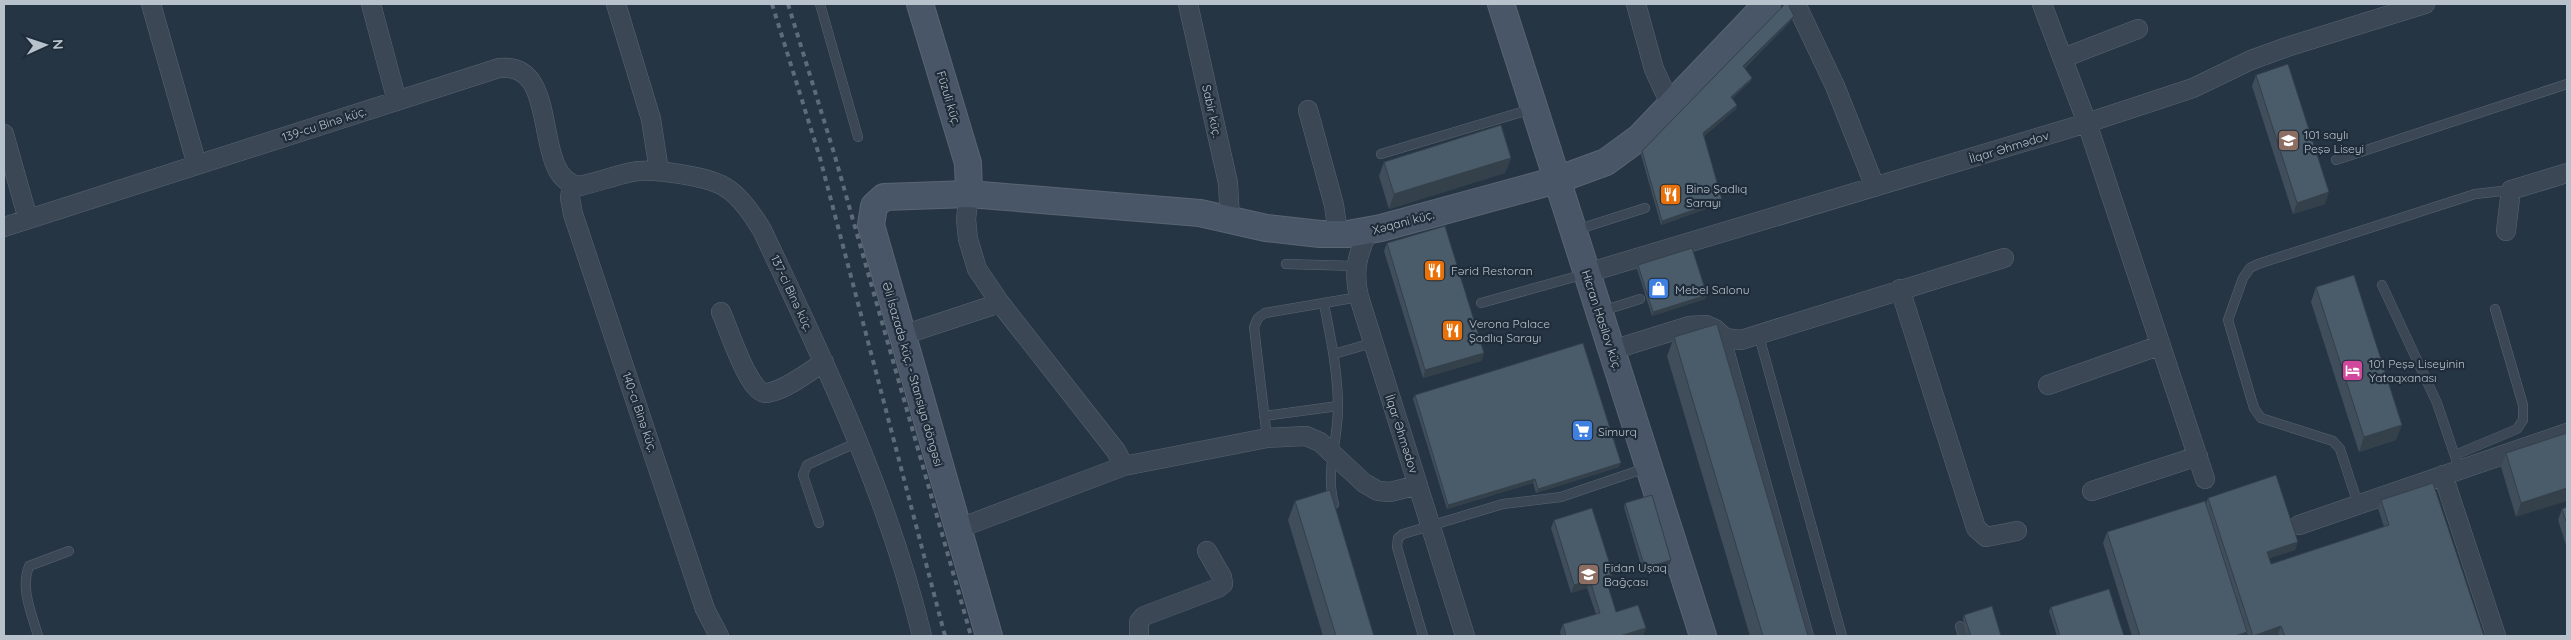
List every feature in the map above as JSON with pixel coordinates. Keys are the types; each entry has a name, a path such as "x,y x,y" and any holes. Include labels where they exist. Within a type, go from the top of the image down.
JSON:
{"street":[{"path":"151,4 197,165"},
{"path":"371,4 397,101"},
{"path":"616,4 651,119 659,171"},
{"name":"Füzuli küç.","path":"920,4 968,163 969,194"},
{"name":"Sabir küç.","path":"1188,4 1228,183 1230,220"},
{"name":"Hicran Hasilov küç.","path":"1501,4 1703,636"},
{"path":"1636,4 1654,69 1671,106"},
{"name":"Xəqani küç.","path":"969,194 1200,213 1266,228 1338,234 1368,232 1557,180 1606,162 1640,137 1767,4"},
{"path":"1796,4 1835,86 1875,186"},
{"path":"2042,4 2087,123 2205,479"},
{"name":"İlqar Əhmədov","path":"1587,273 2087,123 2193,88 2251,60 2287,47 2425,4"},
{"path":"2064,58 2138,30"},
{"name":"139-cu Binə küç.","path":"4,227 499,68 510,67 522,70 530,77 535,88 551,151 560,175 572,185"},
{"path":"1308,110 1334,205 1338,234"},
{"path":"4,134 28,219"},
{"name":"137-ci Binə küç.","path":"572,185 580,186 632,172 659,171 713,182 724,187 739,199 762,230 824,362 858,442 878,494 922,636"},
{"path":"2506,231 2511,190 2567,173"},
{"name":"140-cı Binə küç.","path":"572,185 570,198 573,214 705,609 719,636"},
{"path":"969,194 966,219 972,256 978,270 1000,303 1116,451 1124,466"},
{"name":"Əli İsazadə küç. - Stansiya döngəsi","path":"969,194 890,195 878,200 874,206 871,225 989,636"},
{"name":"İlqar Əhmədov","path":"1368,232 1358,251 1355,266 1359,298 1465,636"},
{"path":"1612,350 1689,326 1706,325 1715,329 1726,338 1741,340 1759,336 2004,258"},
{"path":"1900,290 1976,528 1986,537 2017,530"},
{"path":"903,335 1000,303"},
{"path":"721,312 756,390 765,394 778,390 824,362"},
{"path":"2048,384 2161,345"},
{"path":"2299,525 2358,504 2452,466 2567,433"},
{"path":"957,529 1124,466 1267,438 1306,436 1320,442 1364,482 1378,491 1390,492 1418,485"},
{"path":"2092,491 2198,456"},
{"path":"2452,466 2496,636"},
{"path":"1139,636 1139,622 1144,616 1218,588 1223,584 1222,577 1207,551"}],"lane":[{"path":"820,4 858,136"},
{"path":"2336,160 2567,84"},
{"path":"1381,154 1534,109"},
{"path":"2358,504 2340,449 2333,441 2262,418 2254,408 2228,320 2243,278 2250,268 2277,258 2475,194 2511,190"},
{"path":"1574,231 1645,208"},
{"path":"1286,264 1355,266"},
{"path":"1481,303 1587,273"},
{"path":"2382,285 2437,403 2452,466 2517,429 2523,420 2523,404 2495,309"},
{"path":"1267,438 1254,327 1258,318 1265,313 1359,298"},
{"path":"1599,312 1640,299"},
{"path":"1324,304 1334,354 1338,406 1334,455 1329,476 1330,489 1338,518"},
{"path":"1759,336 1842,636"},
{"path":"1726,338 1809,636"},
{"path":"1334,354 1372,343"},
{"path":"1264,416 1338,406"},
{"path":"819,523 803,475 807,465 858,442"},
{"path":"1423,636 1397,546 1398,538 1402,534 1503,504 1562,497 1649,467"},
{"path":"38,636 26,595 25,577 29,566 69,551"},
{"path":"1960,626 1963,636"}],"building":[{"path":"1785,4 1788,4 1794,16 1743,66 1752,78 1731,97 1737,105 1703,133 1722,200 1662,221 1642,151"},
{"path":"2288,64 2329,192 2297,203 2256,75"},
{"path":"1501,125 1511,158 1394,194 1384,162"},
{"path":"1445,226 1484,353 1425,370 1387,243"},
{"path":"1692,248 1707,295 1653,312 1638,265"},
{"path":"2354,275 2402,425 2364,437 2316,287"},
{"path":"1717,324 1808,636 1763,636 1674,337"},
{"path":"1583,343 1621,463 1538,489 1535,479 1448,505 1415,395"},
{"path":"2567,433 2567,488 2521,503 2506,453"},
{"path":"2276,475 2298,542 2267,552 2271,564 2389,525 2381,500 2433,483 2484,636 2285,636 2281,626 2253,636 2208,498"},
{"path":"1330,490 1374,636 1336,636 1295,501"},
{"path":"1652,495 1671,560 1645,568 1625,503"},
{"path":"2205,501 2247,632 2235,636 2140,636 2107,532"},
{"path":"2567,507 2567,524 2562,509"},
{"path":"1592,508 1613,574 1605,576 1616,612 1638,605 1646,628 1620,636 1566,636 1563,624 1600,613 1590,580 1574,585 1554,520"},
{"path":"2109,589 2124,636 2060,636 2051,607"},
{"path":"1992,606 2001,636 1971,636 1964,615"}],"railway":[{"path":"772,4 820,158 945,636"},
{"path":"788,4 834,153 971,636"}],"place":[{"name":"101 saylı Peşə Liseyi","path":"2288,141"},
{"name":"Binə Şadlıq Sarayı","path":"1670,195"},
{"name":"Fərid Restoran","path":"1435,270"},
{"name":"Mebel Salonu","path":"1659,289"},
{"name":"Verona Palace Şadlıq Sarayı","path":"1453,330"},
{"name":"101 Peşə Liseyinin Yataqxanası","path":"2353,370"},
{"name":"Simurq","path":"1582,431"},
{"name":"Fidan Uşaq Bağçası","path":"1588,574"}]}
